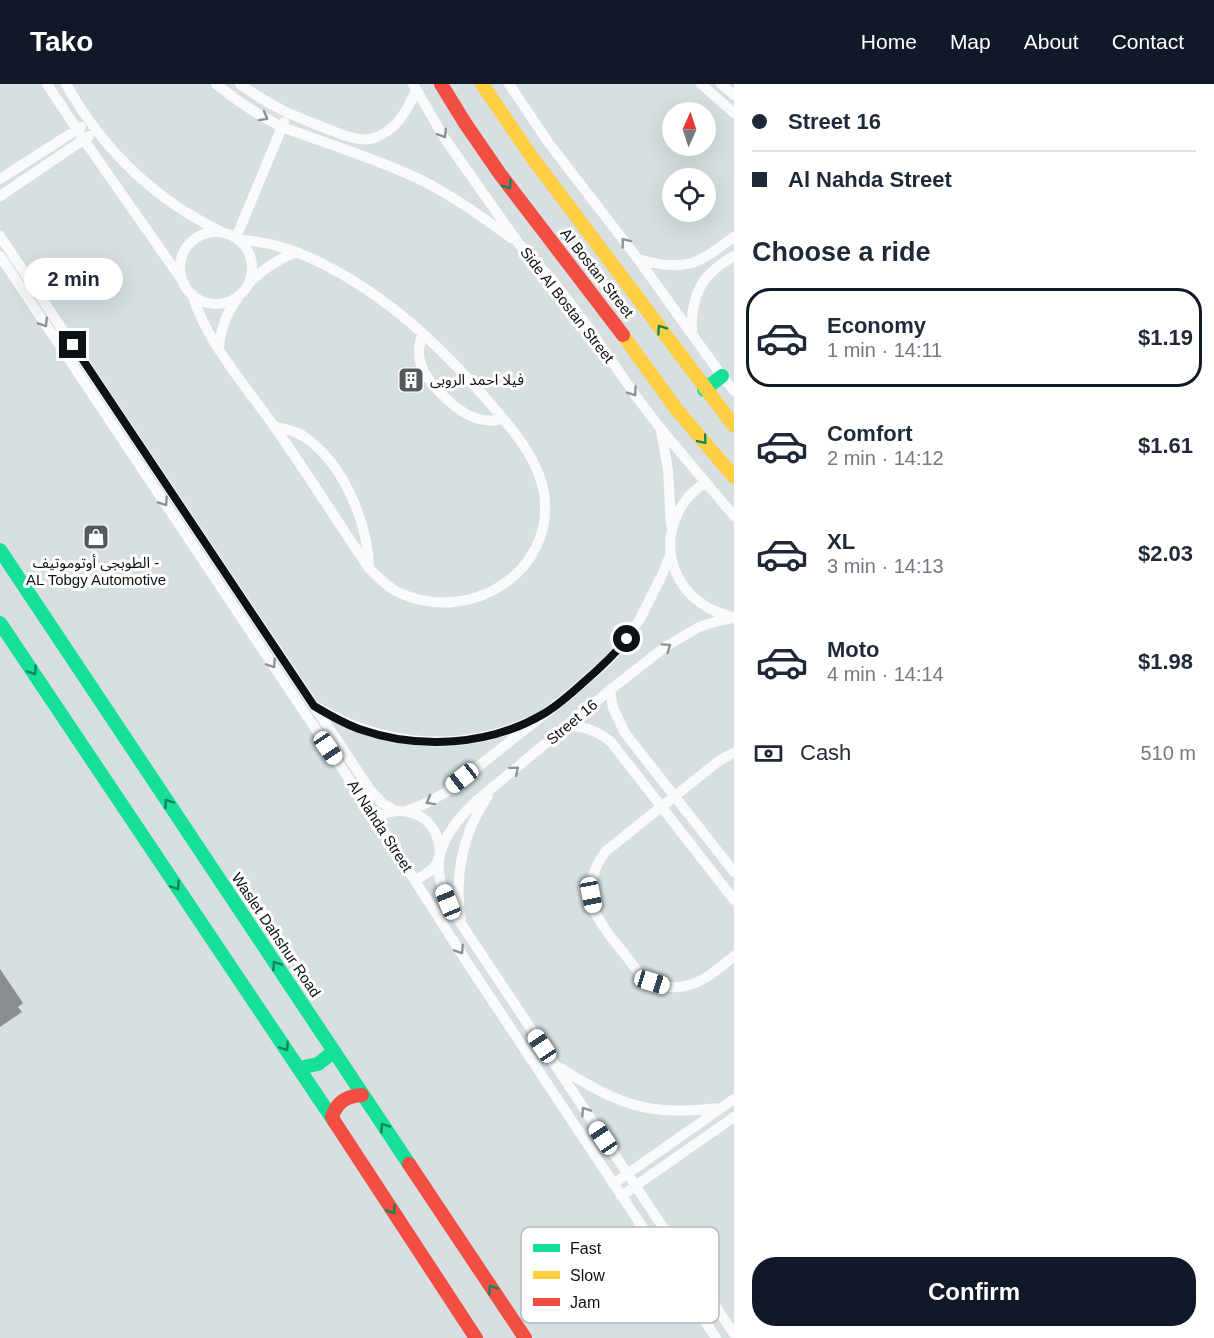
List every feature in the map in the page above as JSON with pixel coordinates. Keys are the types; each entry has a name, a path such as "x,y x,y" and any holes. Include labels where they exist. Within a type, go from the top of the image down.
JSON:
{"main road":[{"name":"Al Bostan Street","path":"441,84 500,174 620,331 677,410 734,477"},
{"name":"Al Bostan Street","path":"482,84 530,156 649,312 704,390 734,426"},
{"path":"704,390 722,376"},
{"name":"Waslet Dahshur Road","path":"0,550 525,1338"},
{"path":"0,623 332,1117 476,1338"},
{"path":"299,1068 315,1066 333,1052"},
{"path":"332,1117 334,1109 346,1097 363,1095"}],"street":[{"path":"47,84 84,140 184,283 192,294 203,323 219,349 275,427 369,568 398,592 411,598 438,603 465,601 479,597 503,585 521,570 534,551 543,529 544,494 533,461 503,419 460,369 399,312 360,284 296,252 219,232 206,234 194,240 185,250 181,263 181,277 184,283"},
{"path":"66,84 89,122 133,172 161,196 192,216 234,237 244,246 251,260 252,275 249,283"},
{"path":"216,84 248,108 282,127 420,179 461,203 519,244"},
{"path":"509,84 548,142 638,259 734,391"},
{"path":"701,84 734,113"},
{"path":"721,84 734,95"},
{"path":"243,85 287,113 360,139 371,138 392,128 406,110 414,87"},
{"name":"Side Al Bostan Street","path":"414,87 446,139 519,244 553,281 638,399 734,516"},
{"path":"234,237 287,113"},
{"path":"0,179 89,122"},
{"path":"0,196 96,131"},
{"name":"Al Nahda Street","path":"0,236 371,791 382,802 423,818 435,831 440,848 440,880 454,913 662,1227"},
{"path":"638,259 663,265 689,263 701,260 734,237"},
{"path":"219,349 223,324 230,309 249,283 274,262 296,252"},
{"path":"692,332 693,307 703,283 711,273 734,255"},
{"name":"Al Nahda Street","path":"0,256 375,818 642,1227"},
{"path":"192,294 203,301 216,304 228,302 240,295"},
{"path":"423,333 419,347 420,361 425,374 436,388 470,416 486,420 503,419"},
{"path":"99,406 109,399"},
{"path":"275,427 296,432 306,438 337,473 348,490 359,515 366,540 369,568"},
{"path":"662,429 669,481 671,553 675,572 685,590 700,604 717,614 734,618"},
{"path":"671,532 683,503 706,482"},
{"name":"Street 16","path":"375,818 382,814 402,811 427,803 446,792 570,694 611,658 627,639 652,598 671,553"},
{"name":"Street 16","path":"439,860 443,846 459,818 475,802 610,690 682,636 699,627 734,618"},
{"path":"610,690 613,708 625,733 734,872"},
{"path":"304,712 314,706 365,731 405,740 429,742 486,736 525,723 547,712"},
{"path":"568,726 587,728 611,742 734,900"},
{"path":"734,753 720,760 612,845 598,861 591,883 591,895 598,918 641,976 652,982 664,986 689,986 701,981 734,956"},
{"path":"462,925 458,889 466,839 478,812 494,788"},
{"path":"415,880 431,870 439,860"},
{"path":"555,1066 593,1088 633,1105 676,1111 721,1108"},
{"path":"613,1184 734,1099"},
{"path":"621,1196 734,1117"},
{"name":"Al Nahda Street","path":"719,1312 734,1334"},
{"name":"Al Nahda Street","path":"706,1323 716,1338"}],"building":[{"path":"0,969 23,1003 18,1007 22,1012 0,1027"}],"traffic: fast":[{"path":"704,390 722,376"},
{"path":"0,550 409,1164"},
{"path":"0,623 334,1121"},
{"path":"299,1068 318,1064 333,1052"}],"traffic: slow":[{"path":"482,84 531,156 734,426"},
{"path":"623,335 677,410 734,477"}],"traffic: jam":[{"path":"441,84 500,174 623,335"},
{"path":"332,1117 343,1101 362,1095"},
{"path":"334,1121 476,1338"},
{"path":"409,1164 525,1338"}],"place":[{"name":"فيلا احمد الروبى","path":"411,380"},
{"name":"الطوبجى أوتوموتيف - AL Tobgy Automotive","path":"96,537"}],"route":[{"path":"73,345 314,706 335,718 369,732 405,740 454,741 502,732 547,712 611,658 627,639"}]}
